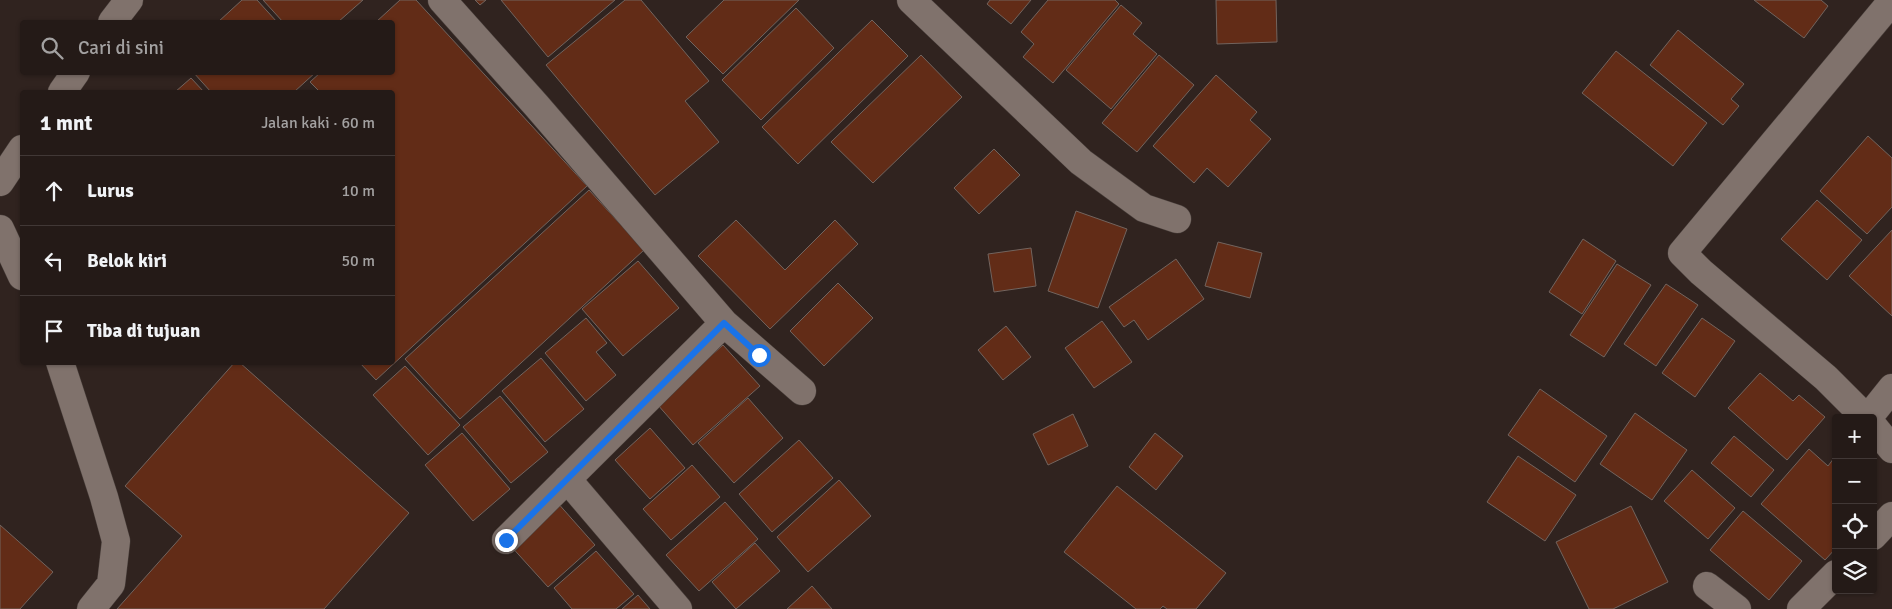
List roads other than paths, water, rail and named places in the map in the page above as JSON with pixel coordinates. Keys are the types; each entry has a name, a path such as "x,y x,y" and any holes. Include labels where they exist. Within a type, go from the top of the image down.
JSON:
{"street":[{"path":"114,20 129,0"},
{"path":"442,0 536,105 724,323 802,391"},
{"path":"911,0 1081,162 1144,208 1177,218"},
{"path":"1863,414 1826,378 1701,272 1682,253 1892,1"},
{"path":"63,90 74,75"},
{"path":"0,182 20,152"},
{"path":"0,228 20,272"},
{"path":"506,540 724,323"},
{"path":"61,365 104,497 116,541 111,584 91,609"},
{"path":"1870,414 1892,388"},
{"path":"1877,431 1892,449"},
{"path":"567,479 678,609"},
{"path":"1877,532 1892,516"},
{"path":"1801,609 1832,578"},
{"path":"1707,586 1737,609"}]}
